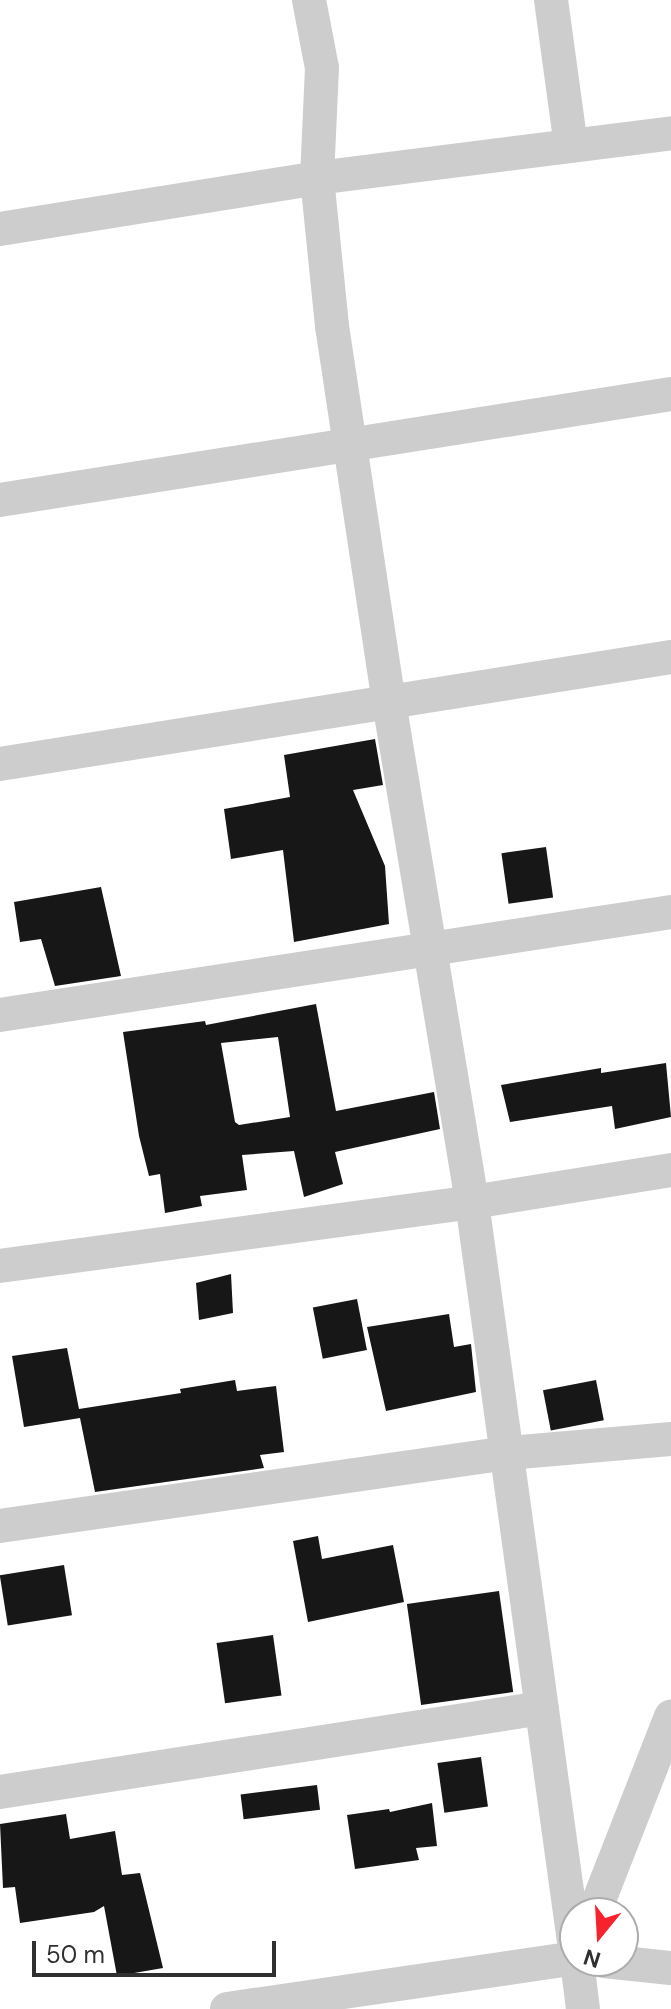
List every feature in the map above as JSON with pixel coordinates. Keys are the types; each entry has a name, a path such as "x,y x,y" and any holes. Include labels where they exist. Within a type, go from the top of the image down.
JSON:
{"street":[{"path":"309,0 322,68 317,178 332,326 389,702 472,1202 568,1897"},
{"path":"551,0 571,146"},
{"path":"0,229 317,178 671,133"},
{"path":"0,500 671,394"},
{"path":"0,764 671,657"},
{"path":"0,1015 671,912"},
{"path":"0,1266 472,1202 671,1170"},
{"path":"0,1526 508,1453 671,1439"},
{"path":"0,1792 542,1708"},
{"path":"602,1897 661,1772 671,1717"},
{"path":"227,2009 559,1962"},
{"path":"639,1965 671,1968"},
{"path":"578,1977 583,2009"}],"building":[{"path":"375,739 383,785 353,790 385,866 389,924 294,942 283,850 231,859 224,809 290,797 284,755"},
{"path":"546,847 553,898 509,904 501,853"},
{"path":"101,887 121,976 55,986 41,939 20,942 14,902"},
{"path":"316,1004 336,1111 434,1092 440,1129 335,1152 343,1184 304,1197 294,1151 242,1155 247,1190 200,1196 202,1206 165,1213 160,1174 149,1176 139,1136 123,1032 205,1021 206,1025","holes":["278,1037 290,1117 239,1125 235,1122 221,1043"]},
{"path":"666,1063 671,1117 615,1129 612,1106 510,1122 501,1085 601,1068 601,1073"},
{"path":"231,1274 233,1313 199,1320 196,1283"},
{"path":"357,1299 367,1350 323,1359 313,1308"},
{"path":"449,1314 454,1347 471,1344 476,1392 386,1411 367,1327"},
{"path":"67,1348 79,1409 181,1393 180,1389 235,1380 237,1391 276,1386 284,1452 260,1455 264,1468 95,1492 80,1418 24,1427 12,1356"},
{"path":"596,1380 604,1420 551,1431 543,1390"},
{"path":"318,1536 322,1559 393,1545 404,1602 308,1622 293,1541"},
{"path":"64,1565 72,1615 8,1626 0,1575"},
{"path":"499,1591 513,1692 421,1705 407,1604"},
{"path":"273,1635 281,1695 225,1703 217,1643"},
{"path":"481,1757 488,1807 444,1813 437,1763"},
{"path":"317,1785 320,1810 244,1819 241,1794"},
{"path":"432,1803 437,1846 416,1848 419,1860 355,1869 347,1815 389,1809 390,1812"},
{"path":"66,1814 70,1839 115,1831 122,1875 140,1873 163,1968 117,1976 104,1906 94,1912 20,1923 15,1887 3,1888 0,1824"}]}
